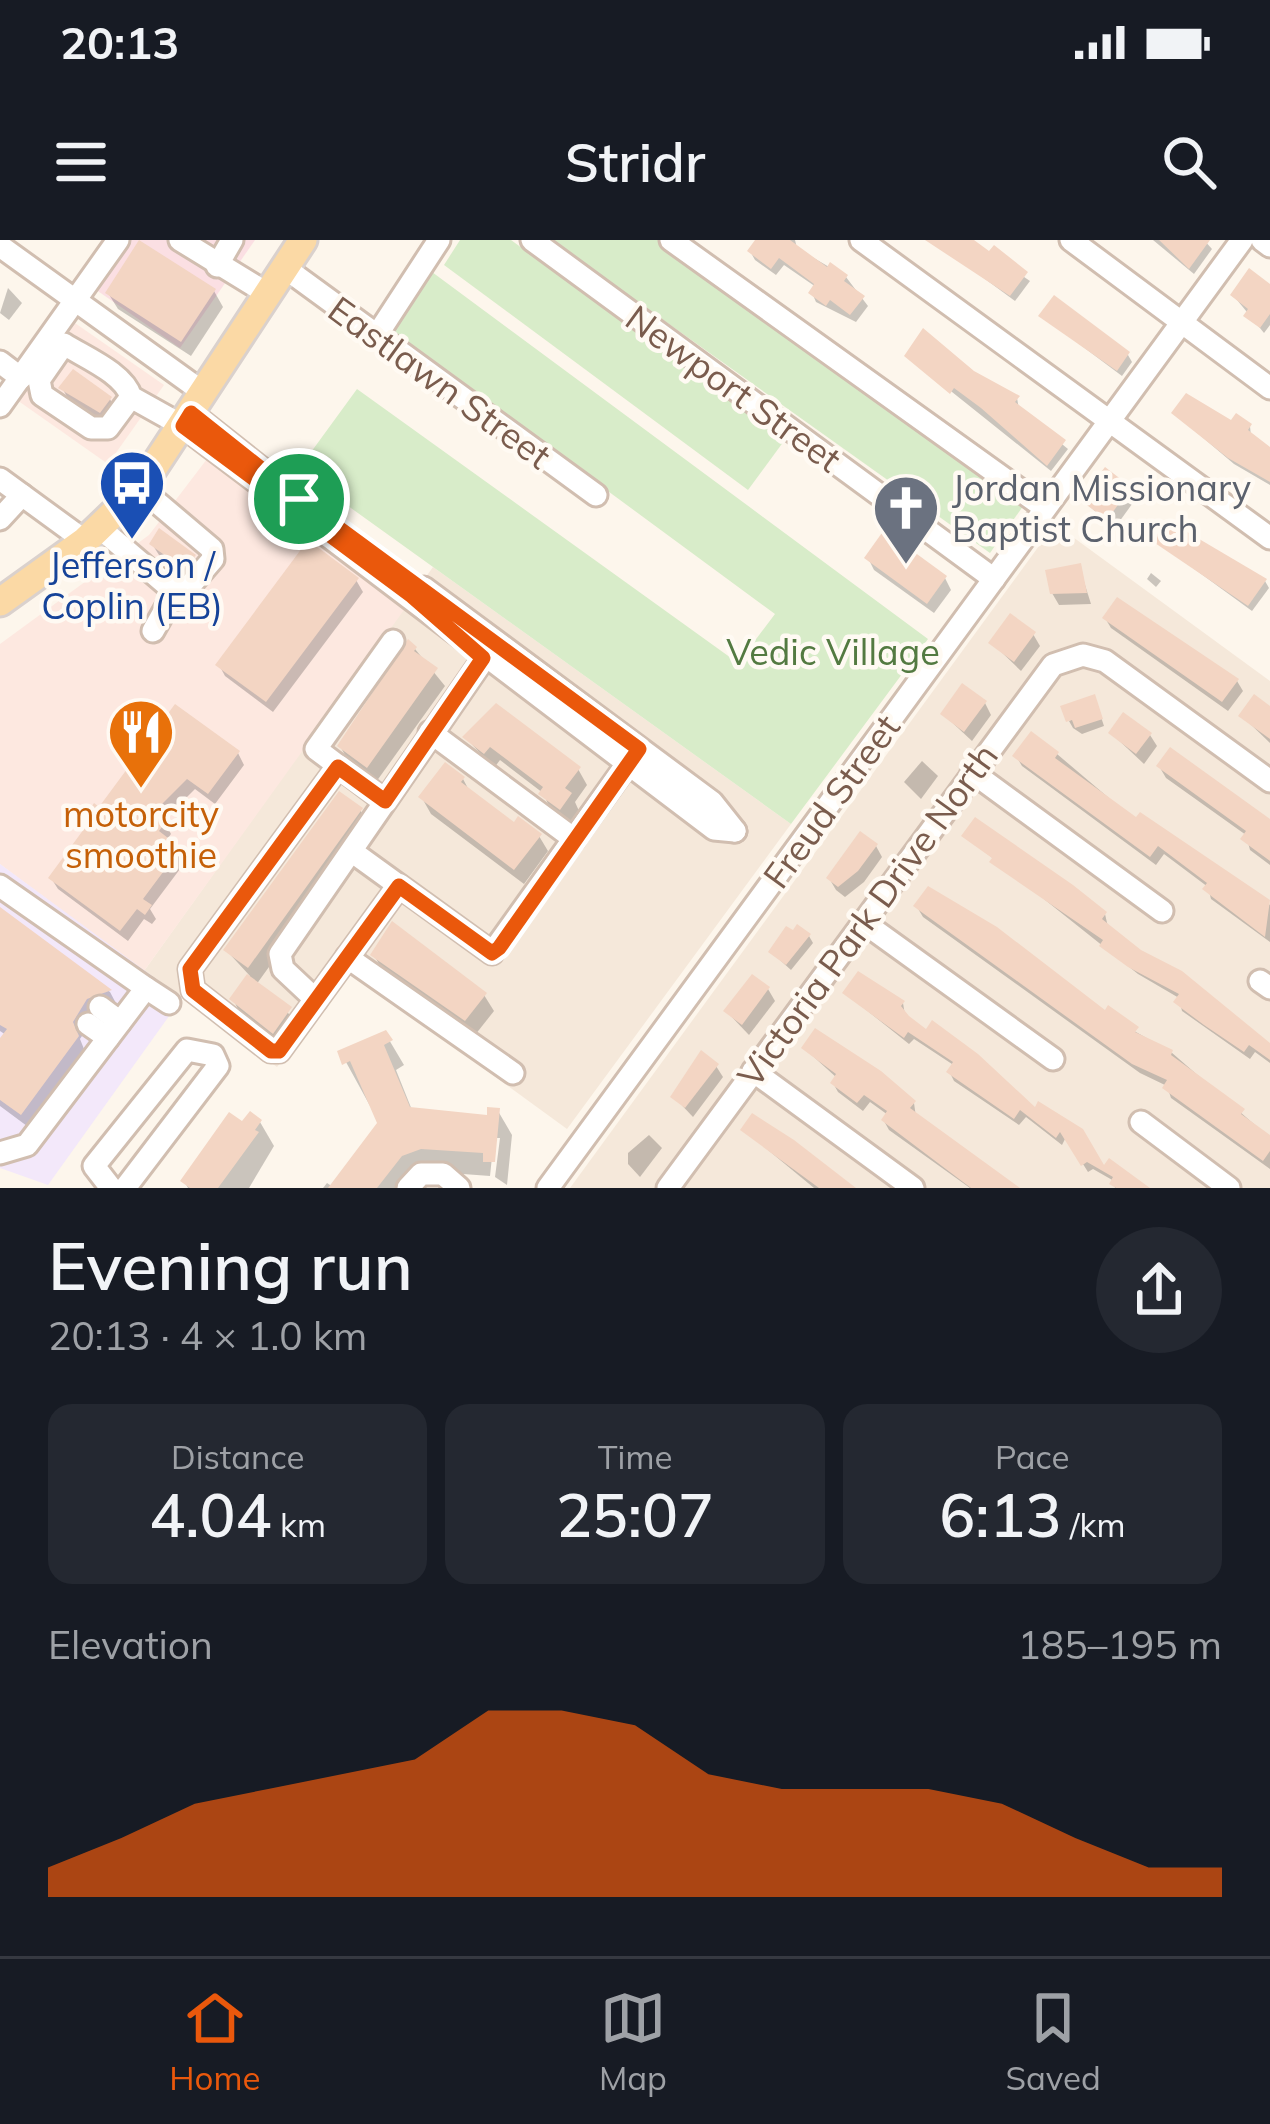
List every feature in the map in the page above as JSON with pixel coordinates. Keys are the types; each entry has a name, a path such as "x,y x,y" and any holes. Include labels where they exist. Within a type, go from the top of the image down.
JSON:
{"main road":[{"path":"0,602 93,534 140,488 303,240"}],"street":[{"path":"0,406 118,240"},
{"path":"181,240 268,294"},
{"path":"217,266 232,240"},
{"path":"377,335 439,240"},
{"name":"Newport Street","path":"532,240 994,579"},
{"path":"671,240 1045,508"},
{"path":"861,240 1270,538"},
{"path":"1071,240 1270,388"},
{"name":"Freud Street","path":"548,1188 1242,240"},
{"path":"1262,240 1270,246"},
{"path":"0,246 77,302 193,411 489,650 633,756 492,953 354,853"},
{"name":"Eastlawn Street","path":"284,268 596,495"},
{"path":"0,362 21,378"},
{"path":"131,397 193,411"},
{"path":"0,479 93,534 176,592"},
{"path":"140,488 212,549 205,572 176,592 153,631"},
{"path":"0,519 22,495"},
{"path":"385,801 316,749 393,641"},
{"path":"316,1000 283,969 280,954 354,853 430,732 489,650"},
{"name":"Victoria Park Drive North","path":"668,1188 1042,675 1076,656 1106,661 1270,782"},
{"path":"430,732 574,839"},
{"path":"338,767 190,969 193,990 271,1051 279,1051 399,886"},
{"path":"972,772 1162,911"},
{"path":"7,898 37,923 169,1003"},
{"path":"863,922 1053,1059"},
{"path":"347,957 513,1073"},
{"path":"0,1153 27,1145 44,1103 83,1071 146,988"},
{"path":"94,1015 114,1030"},
{"path":"111,1188 94,1166 160,1078 187,1050 201,1048 213,1055 218,1066 125,1188"},
{"path":"63,1058 83,1071"},
{"path":"753,1071 913,1188"},
{"path":"1141,1122 1229,1188"},
{"path":"408,1188 421,1174 443,1174 460,1188"}],"shaded area":[{"path":"124,240 255,240 180,348 92,287"},
{"path":"72,321 164,385 108,464 17,400"},
{"path":"207,459 409,603 144,971 0,864 0,644 149,535"},
{"path":"1055,524 1270,681 1270,1188 570,1188"},
{"path":"433,567 791,824 567,1129 352,972 277,1067 144,971"},
{"path":"0,864 182,998 48,1185 0,1168"}],"green space":[{"path":"460,240 511,240 784,441 748,490 444,265"},
{"path":"551,240 658,240 1026,502 990,553"},
{"name":"Vedic Village","path":"432,272 928,639 791,824 298,470 357,389 738,663 775,614 393,333"}],"building":[{"path":"139,240 216,289 181,342 105,293"},
{"path":"755,240 790,240 827,267 830,262 848,275 844,281 865,296 850,315 830,300 826,306 808,293 814,284 779,258 771,269 747,251"},
{"path":"925,240 974,240 989,251 994,245 1028,272 1010,296"},
{"path":"1159,240 1210,240 1189,269"},
{"path":"1249,268 1270,284 1270,314 1260,328 1243,316 1248,309 1230,295"},
{"path":"1054,295 1130,352 1117,371 1038,316"},
{"path":"923,328 974,371 1020,396 1015,402 1066,440 1047,466 981,408 954,388 950,394 904,356"},
{"path":"73,369 112,397 100,413 58,388"},
{"path":"1186,393 1231,420 1236,413 1252,424 1248,430 1270,447 1270,482 1228,458 1171,413"},
{"path":"1105,467 1131,487 1107,520 1080,500"},
{"path":"1167,520 1267,579 1248,606 1152,541"},
{"path":"159,528 196,555 184,569 149,544"},
{"name":"Jordan Missionary Baptist Church","path":"884,530 947,576 927,604 864,558"},
{"path":"308,540 359,578 266,702 215,665"},
{"path":"1081,563 1087,593 1050,594 1045,570"},
{"path":"1117,597 1239,679 1222,702 1102,618"},
{"path":"1010,613 1036,632 1014,662 988,643"},
{"path":"408,639 417,647 414,651 438,668 367,768 337,746"},
{"path":"962,683 987,701 964,732 940,714"},
{"path":"1095,694 1103,719 1075,728 1072,720 1066,722 1060,706"},
{"path":"1254,694 1270,706 1270,739 1238,716"},
{"path":"496,703 581,767 565,788 572,793 560,810 538,794 543,787 490,747 484,754 462,737"},
{"path":"175,704 240,751 208,794 187,779 155,811 167,820 159,831 181,848 143,899 152,905 145,915 137,909 120,931 48,878 92,818 87,814 94,803 99,807"},
{"path":"1123,712 1152,733 1136,754 1108,733"},
{"path":"1031,731 1059,752 1055,758 1136,817 1140,812 1270,900 1265,937 1202,889 1207,883 1158,846 1150,857 1012,756"},
{"path":"1170,747 1270,819 1270,861 1240,839 1246,831 1156,766"},
{"path":"445,762 465,777 461,782 514,822 518,816 542,834 514,870 418,797"},
{"path":"339,791 363,808 248,968 223,950"},
{"path":"975,817 1073,885 1107,912 1102,919 1141,950 1182,971 1270,1043 1270,1060 1249,1045 1244,1052 1204,1025 1173,1002 1179,994 1128,967 1099,946 1103,940 989,862 992,858 961,836"},
{"path":"860,831 878,844 858,871 838,887 826,878"},
{"path":"928,886 997,927 1105,1010 1108,1005 1139,1027 1135,1032 1173,1050 1171,1055 1245,1109 1241,1114 1270,1135 1270,1151 1263,1161 1162,1088 1167,1080 1132,1064 913,906"},
{"path":"0,907 112,990 87,999 73,1022 79,1036 21,1115 0,1100 0,1038 7,1029 0,1025"},
{"path":"392,921 487,993 465,1021 370,955"},
{"path":"797,924 811,934 786,965 768,952 786,926 793,930"},
{"path":"858,971 905,1001 901,1006 926,1029 932,1020 978,1054 1035,1107 1038,1101 1083,1129 1104,1165 1109,1158 1150,1188 1116,1188 1109,1184 1113,1177 1087,1162 1081,1166 1060,1132 1056,1138 1020,1110 1014,1119 946,1072 953,1062 908,1032 904,1038 842,993"},
{"path":"247,974 292,1007 273,1034 229,999"},
{"path":"752,974 770,987 742,1025 723,1011"},
{"path":"815,1028 881,1071 916,1101 910,1108 1020,1188 971,1188 881,1120 887,1111 864,1095 857,1103 830,1083 836,1074 801,1048"},
{"path":"386,1030 393,1040 384,1045 410,1107 487,1115 487,1107 500,1108 495,1162 483,1162 483,1153 421,1149 402,1156 377,1188 328,1188 377,1123 350,1061 342,1065 337,1051"},
{"path":"701,1050 719,1064 685,1108 670,1097"},
{"path":"250,1111 262,1120 255,1130 259,1132 218,1188 190,1188 180,1181 229,1112 242,1121"},
{"path":"752,1113 856,1188 819,1188 740,1130"}],"place":[{"name":"Jefferson / Coplin (EB)","path":"132,542"},
{"name":"Jordan Missionary Baptist Church","path":"906,567"},
{"name":"motorcity smoothie","path":"141,791"}],"route":[{"path":"191,413 299,499 639,749 499,948 492,953 399,886 279,1051 271,1051 193,990 190,969 338,767 385,801 483,658 412,596 183,426 191,413"}]}
